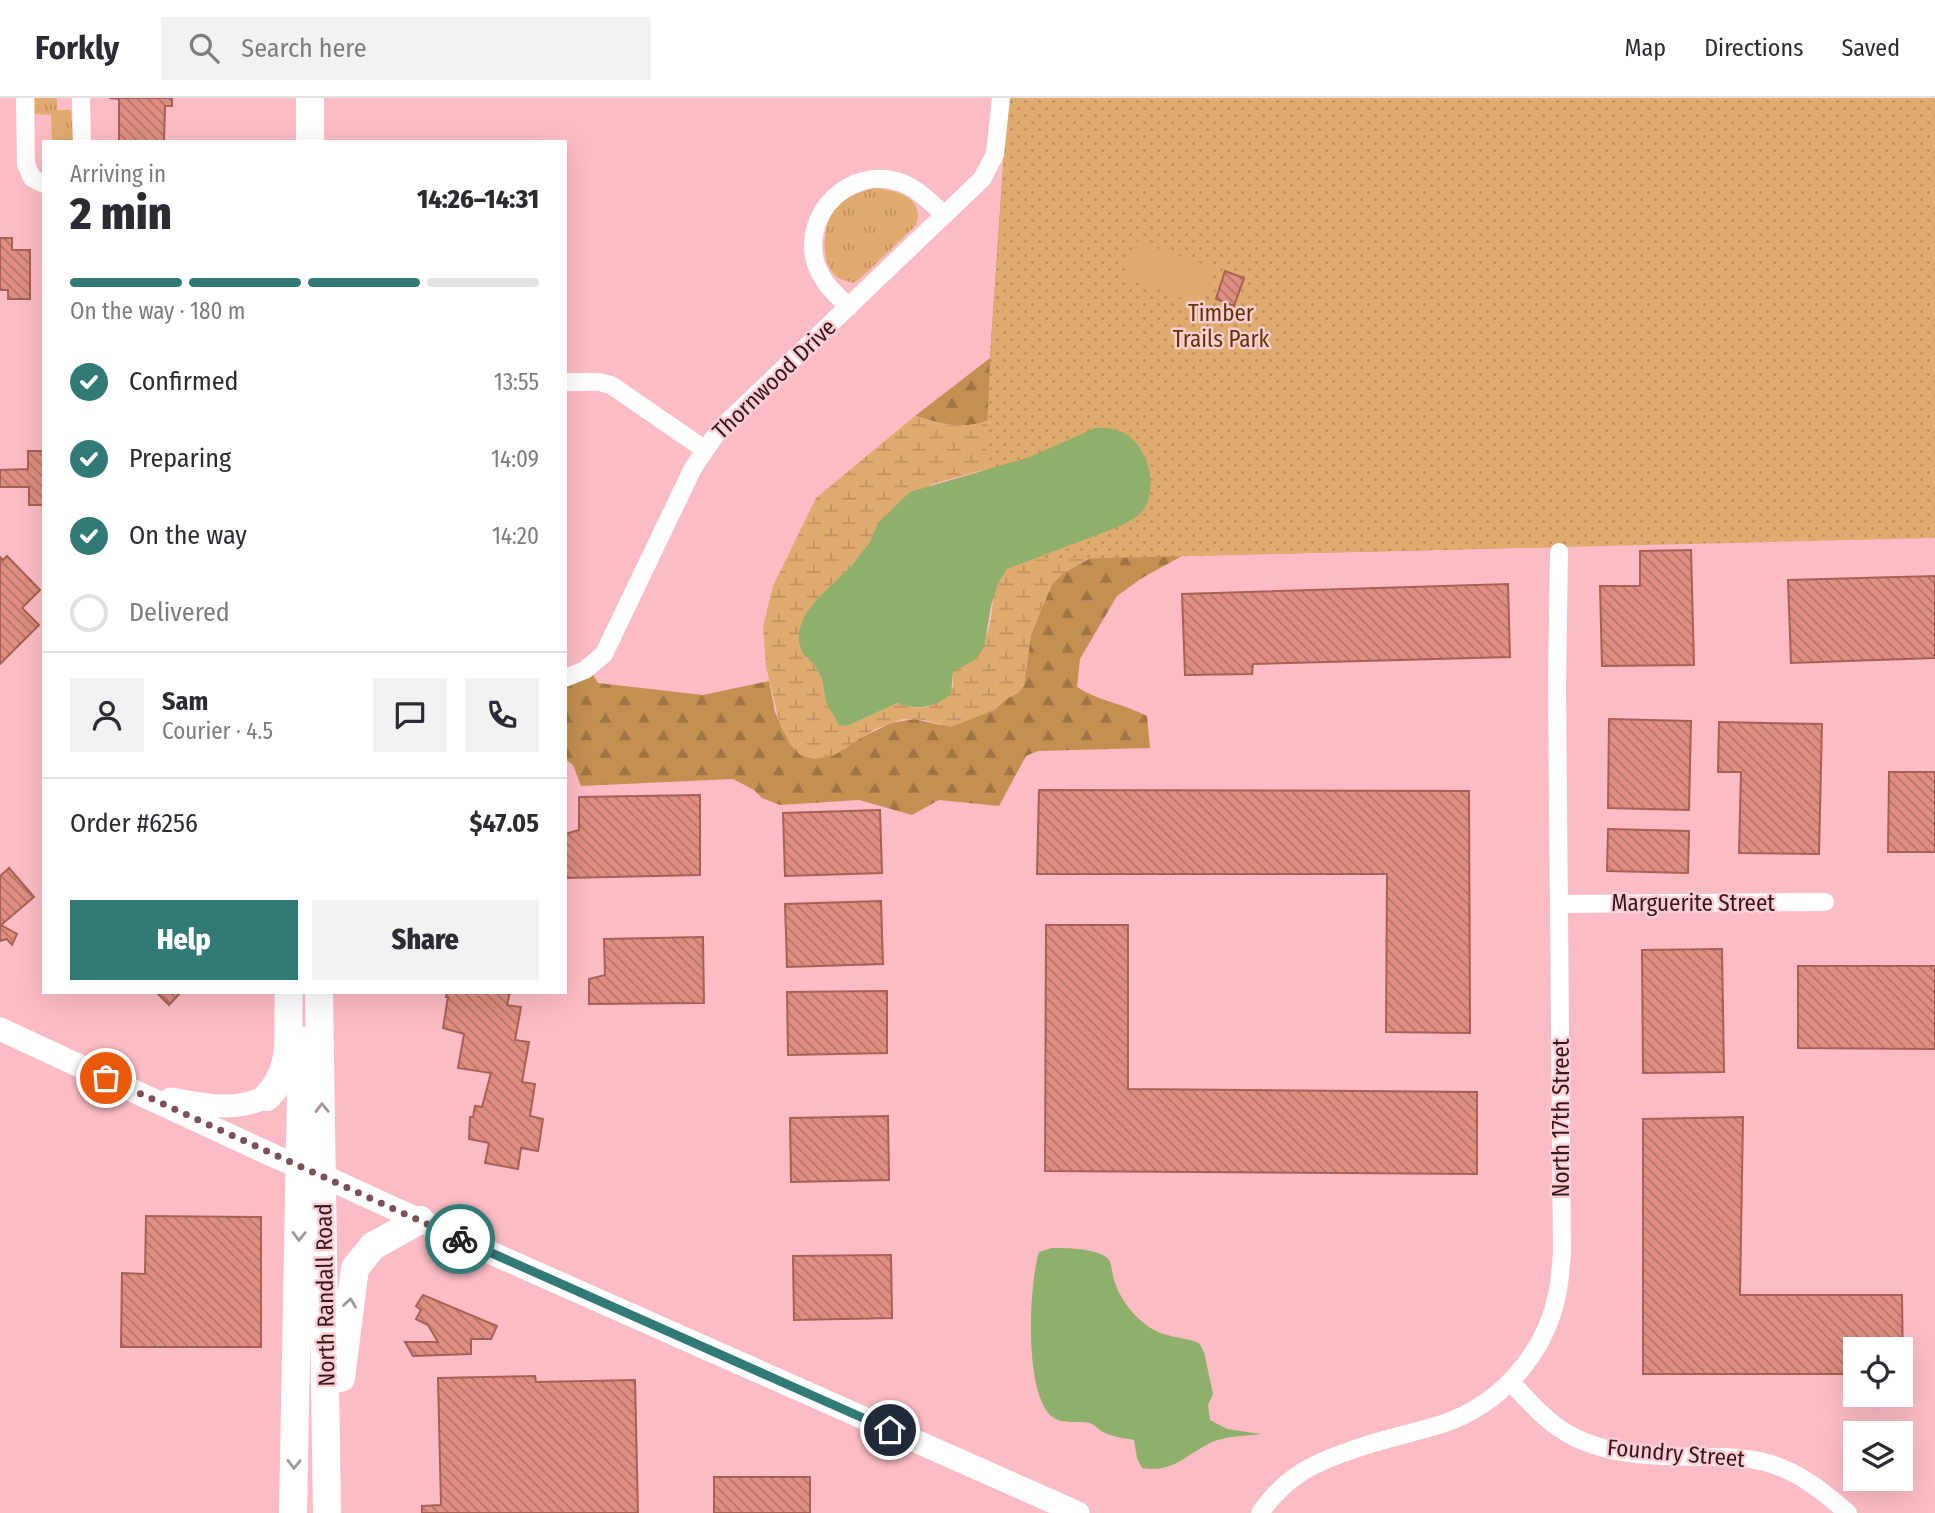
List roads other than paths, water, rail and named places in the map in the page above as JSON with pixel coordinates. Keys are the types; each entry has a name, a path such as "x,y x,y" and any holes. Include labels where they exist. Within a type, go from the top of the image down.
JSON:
{"main road":[{"path":"310,98 310,140"},
{"path":"267,1097 278,1086 284,1073 289,1035 289,994"},
{"name":"North Randall Road","path":"302,994 328,1503"},
{"name":"North Randall Road","path":"293,1513 319,994"},
{"path":"328,1503 355,1268 373,1246 420,1220"}],"street":[{"path":"25,98 26,164 32,178 42,183"},
{"path":"81,98 82,140"},
{"name":"Thornwood Drive","path":"567,677 585,670 604,654 704,449 719,430 982,179 995,154 1001,98"},
{"path":"849,307 821,277 813,249 818,220 834,196 859,182 888,179 916,190 945,215"},
{"path":"567,382 599,382 611,385 704,449"},
{"name":"North 17th Street","path":"1260,1513 1272,1496 1293,1476 1324,1459 1444,1423 1474,1410 1511,1382 1533,1353 1547,1327 1557,1295 1562,1252 1557,687 1559,552"},
{"name":"Marguerite Street","path":"1560,904 1825,902"},
{"path":"0,1029 312,1172 1078,1513"},
{"path":"114,1082 165,1098 220,1108 267,1097"},
{"name":"Foundry Street","path":"1511,1382 1546,1418 1567,1434 1590,1444 1637,1455 1734,1457 1759,1461 1801,1476 1848,1513"}],"park label":[{"name":"Timber Trails Park","path":"1221,326"}]}
